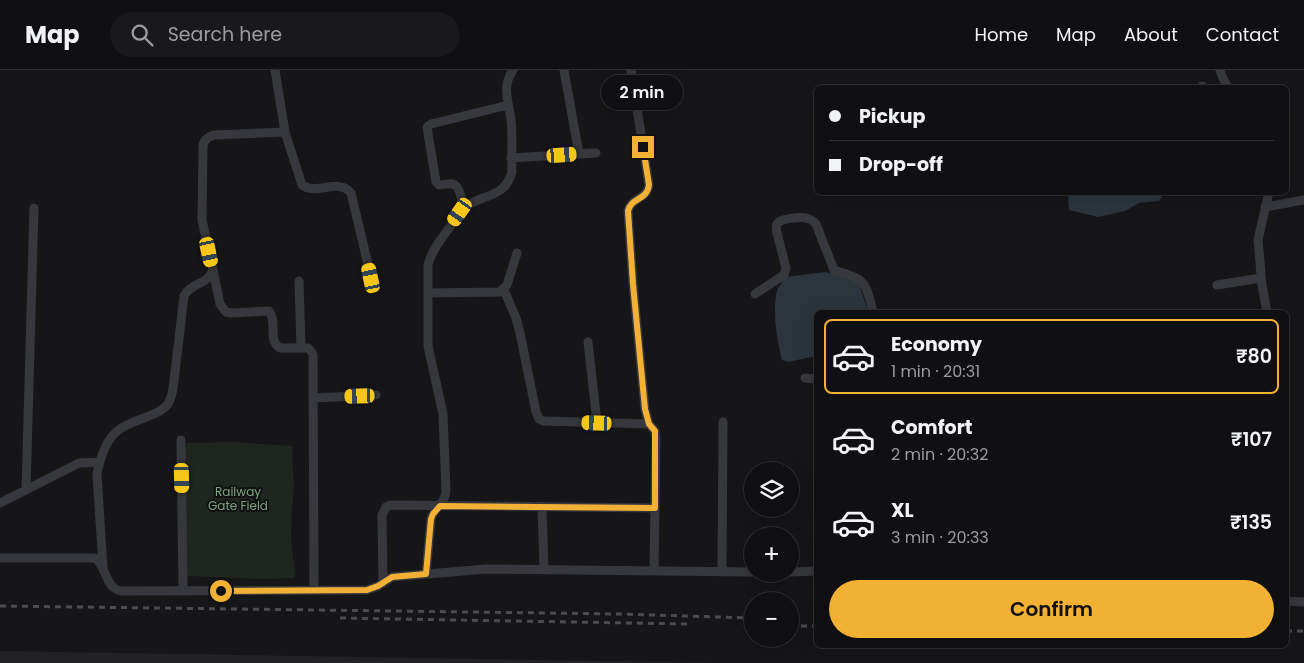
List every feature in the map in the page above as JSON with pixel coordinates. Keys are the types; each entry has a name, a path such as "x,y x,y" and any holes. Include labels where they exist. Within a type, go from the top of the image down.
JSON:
{"street":[{"path":"275,70 285,132 302,185 312,189 341,186 351,193 371,278"},
{"path":"426,574 431,519 445,497 446,491 443,414 428,346 428,265 430,257 464,208 500,191 510,180 512,172 511,121 506,95 508,78 513,70"},
{"path":"564,70 579,154"},
{"path":"631,70 649,185 648,191 644,196 633,202 629,206 628,211 645,409 649,424 655,431 656,437 654,571"},
{"path":"1220,70 1226,85"},
{"path":"464,208 458,188 455,185 439,185 436,182 427,127 431,124 508,105"},
{"path":"285,132 214,135 205,140 203,145 202,220 220,304 226,312 267,310 273,316 274,339 277,346 280,348 308,348 313,355 314,590"},
{"path":"512,158 596,153"},
{"path":"1267,310 1258,240 1268,195"},
{"path":"1266,207 1304,200"},
{"path":"26,490 34,208"},
{"path":"755,294 784,274 786,268 776,227 777,223 781,220 803,217 810,219 816,224 834,270 860,280 872,310"},
{"path":"428,293 500,292 507,285 517,253"},
{"path":"103,568 97,474 100,462 111,437 118,430 158,412 168,403 173,389 184,296 192,287 209,278 213,270"},
{"path":"1217,285 1262,278"},
{"path":"299,281 301,348"},
{"path":"504,290 516,318 539,419 544,421 649,424"},
{"path":"588,342 597,423"},
{"path":"805,378 814,379"},
{"path":"313,398 376,395"},
{"path":"722,572 723,422"},
{"path":"182,440 184,591"},
{"path":"0,503 79,463 100,462"},
{"path":"382,583 382,515 386,507 655,508"},
{"path":"542,507 544,570"},
{"path":"0,558 95,558 100,562 111,586 116,590 367,590 392,577 486,569 744,572"},
{"path":"799,572 814,572"},
{"path":"1289,601 1304,602"}],"shaded area":[{"path":"1068,195 1163,195 1159,201 1139,203 1125,211 1098,217 1069,210"},
{"path":"826,272 854,280 860,287 868,310 814,310 814,356 788,362 782,360 775,316 777,291 785,277"},
{"path":"0,651 720,663 0,663"}],"green space":[{"name":"Railway Gate Field","path":"232,442 292,446 294,489 291,541 294,578 264,579 187,576 184,451 188,443"}],"railway":[{"path":"0,606 619,614 744,618"},
{"path":"340,618 688,624"},
{"path":"799,626 814,626"},
{"path":"1289,631 1304,631"}],"route":[{"path":"221,591 367,590 373,589 392,577 426,574 431,519 440,506 655,508 656,437 655,431 649,424 645,409 628,211 629,206 648,191 649,185 643,147"}]}
